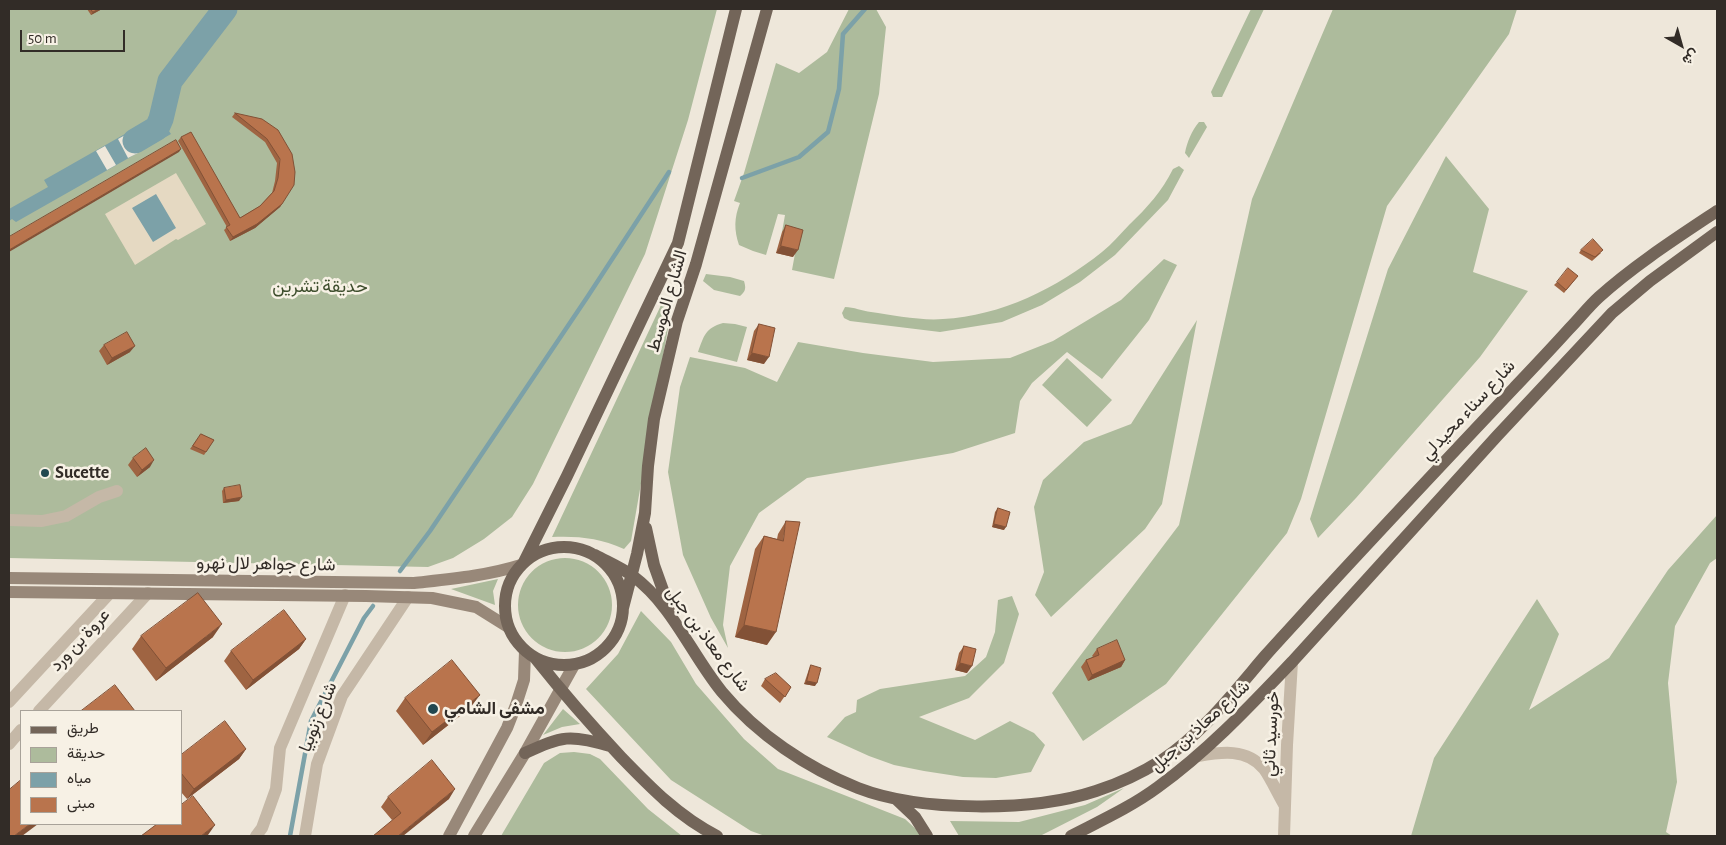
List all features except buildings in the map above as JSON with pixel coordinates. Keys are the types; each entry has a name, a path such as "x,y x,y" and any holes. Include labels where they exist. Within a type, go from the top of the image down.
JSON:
{"main road":[{"name":"الشارع الموسط","path":"522,563 567,476 678,243 736,9"},
{"name":"الشارع الموسط","path":"623,608 645,514 648,466 654,419 677,321 696,264 767,9"},
{"name":"شارع سناء محيدلي","path":"1265,656 1404,504 1598,298 1681,235 1717,212"},
{"path":"1292,662 1612,312 1650,281 1717,232"},
{"path":"645,514 646,534 654,565 664,596 677,625"},
{"path":"558,547 578,548 595,555 607,565 616,578 622,592 621,624 614,638 603,651 589,660 574,665 548,664 536,659 515,640 508,627 504,609 506,592 513,576 522,563 540,552 558,547"},
{"name":"شارع معاذ بن جبل","path":"595,555 632,575 659,600 699,661 724,694 760,729 786,750 822,772 860,789 897,800 968,808 1058,800 1095,791 1128,778 1163,759 1193,735 1232,695 1265,656"},
{"name":"شارع جواهر لال نهرو","path":"9,578 414,583 469,577 501,571 522,563"},
{"name":"شارع جواهر لال نهرو","path":"9,592 345,595 432,598 476,607 508,627"},
{"path":"449,836 507,728 524,680 525,651"},
{"path":"536,659 612,747 660,797 706,832 717,836"},
{"name":"شارع معاذ بن جبل","path":"1071,836 1156,788 1198,756 1292,662"},
{"path":"474,836 525,753 574,665"},
{"path":"525,753 547,743 565,738 584,738 612,747"},
{"path":"897,800 915,817 927,836"}],"street":[{"path":"9,520 42,520 66,516 99,497 117,491"},
{"name":"عروة بن ورد","path":"9,702 110,593"},
{"name":"عروة بن ورد","path":"40,710 148,593"},
{"name":"شارع زنوبيا","path":"256,836 262,828 276,788 280,748 345,595"},
{"name":"شارع زنوبيا","path":"305,836 317,764 342,696 408,597"},
{"name":"خورسيد ثاني","path":"1284,836 1286,745 1292,662"},
{"path":"9,744 20,731"},
{"name":"خورسيد ثاني","path":"1198,756 1219,752 1235,752 1257,762 1264,769 1286,808"}],"green space":[{"name":"حديقة تشرين","path":"9,9 717,9 688,120 645,254 533,484 512,517 484,539 453,558 428,567 9,558"},
{"path":"849,9 876,9 886,27 879,94 834,279 792,270 798,237 782,232 785,215 778,214 766,255 739,245 735,224 740,203 734,201 776,63 799,73 827,52"},
{"path":"1251,9 1264,9 1222,97 1213,97 1211,92"},
{"path":"1333,9 1517,9 1509,34 1387,206 1301,499 1287,533 1166,684 1083,741 1052,693 1179,525 1252,199"},
{"path":"1199,122 1204,122 1207,127 1189,158 1185,153 1187,145 1192,132"},
{"path":"1446,156 1489,209 1473,272 1528,291 1480,357 1356,498 1318,538 1310,519 1388,269"},
{"path":"1179,166 1184,170 1168,200 1115,255 1080,282 1042,305 1002,322 940,332 850,321 844,318 842,313 845,307 917,318 965,317 1007,306 1027,298 1066,277 1106,249 1148,206 1164,185 1173,169"},
{"path":"1164,259 1177,265 1149,320 1102,379 1067,352 1032,383 1020,401 1015,433 953,453 807,478 759,513 730,566 723,625 728,648 711,618 683,555 668,472 680,387 690,357 745,368 777,382 798,342 933,362 1010,358 1053,341 1121,300"},
{"path":"706,274 744,281 744,291 740,296 714,290 703,281"},
{"path":"662,303 668,305 671,311 631,541 624,549 589,538 552,537"},
{"path":"1197,320 1162,504 1145,529 1051,617 1035,595 1044,572 1034,507 1043,480 1084,442 1131,424"},
{"path":"723,323 747,327 737,362 698,352 706,333 712,327"},
{"path":"1067,358 1112,400 1087,427 1042,385"},
{"path":"1717,515 1717,558 1710,563 1675,626 1668,683 1677,782 1666,832 1672,836 1411,836 1434,758 1537,599 1559,634 1529,710 1609,658 1668,570"},
{"path":"565,558 583,562 598,572 608,587 612,605 608,623 598,638 583,648 565,652 547,648 532,638 522,623 518,605 522,587 532,572 547,562"},
{"path":"498,579 493,591 495,605 451,589"},
{"path":"1012,596 1019,614 1004,663 969,698 919,717 975,740 1010,721 1034,733 1045,745 1031,772 996,778 963,777 924,771 894,765 827,737 845,717 856,712 857,700 880,689 965,676 986,657 995,632 998,600"},
{"path":"641,611 671,642 696,684 744,739 778,769 905,819 921,836 765,836 751,831 671,780 586,689 618,654"},
{"path":"563,709 580,724 562,727 543,735"},
{"path":"560,753 590,754 600,759 648,809 682,836 501,836 544,763"},
{"path":"1124,788 1097,807 1040,836 959,836 950,821 1019,822 1085,805"}],"shaded area":[{"path":"176,173 206,224 178,240 176,239 135,265 105,214"}],"water":[{"path":"153,118 164,124 171,134 16,222 12,219 9,221 9,209 48,187 44,180"},
{"path":"156,194 176,228 153,242 132,208"}],"pier":[{"path":"127,134 138,153 128,158 118,139"},
{"path":"105,146 116,165 107,170 96,151"}],"waterway":[{"path":"135,141 157,128 170,81 225,9"},
{"path":"742,178 799,157 828,132 839,89 843,34 865,9"},
{"path":"400,571 430,531 669,172"},
{"path":"290,836 311,721 364,618 373,606"}],"place":[{"name":"Sucette","path":"45,473"},
{"name":"مشفى الشامي","path":"433,709"}]}
